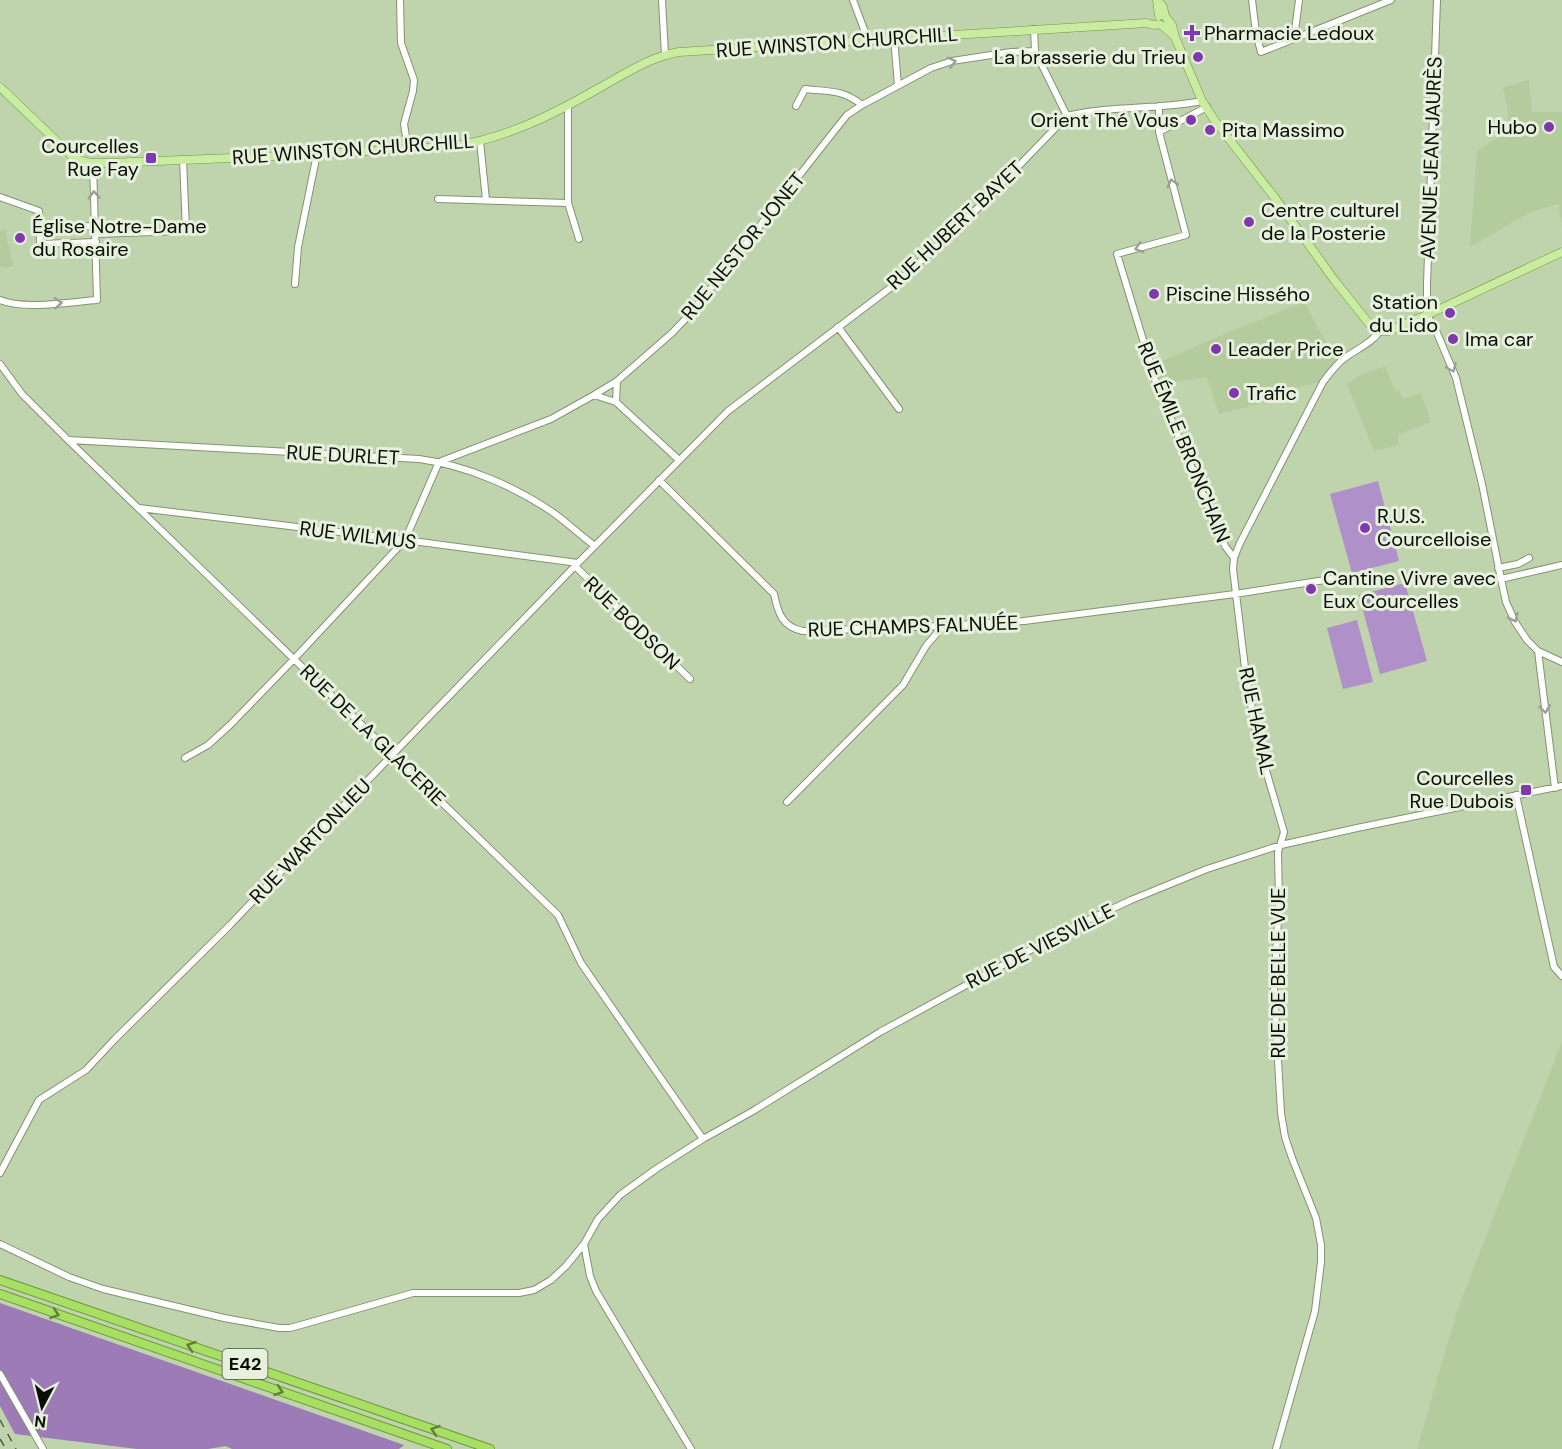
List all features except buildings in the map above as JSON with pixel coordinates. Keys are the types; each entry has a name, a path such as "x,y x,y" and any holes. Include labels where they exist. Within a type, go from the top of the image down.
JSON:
{"highway":[{"name":"E42","path":"0,1280 490,1449"},
{"name":"E42","path":"0,1294 447,1449"}],"main road":[{"path":"1158,1 1163,7 1162,20 1173,25 1175,37 1204,104 1215,121 1371,326 1380,331 1388,331 1562,252"},
{"name":"RUE WINSTON CHURCHILL","path":"0,87 72,156 81,162 93,164 408,149 453,146 480,141 519,128 567,106 654,58 679,52 1034,29 1147,23 1155,25 1162,20"}],"street":[{"path":"400,0 401,43 414,80 404,124 408,149"},
{"path":"662,0 665,55"},
{"path":"853,0 868,40"},
{"path":"1252,0 1261,52 1391,0"},
{"path":"1294,38 1299,0"},
{"name":"AVENUE JEAN JAURÈS","path":"1427,315 1426,284 1437,0"},
{"path":"1034,29 1035,51 1067,116 1115,108 1204,104"},
{"path":"894,38 898,85"},
{"name":"RUE NESTOR JONET","path":"439,462 551,419 617,381 672,333 693,311 831,135 847,116 862,105 931,68 952,61 1011,52 1035,51"},
{"path":"796,106 805,88 837,91 862,105"},
{"path":"1159,132 1204,104"},
{"path":"567,106 568,203 579,239"},
{"path":"1159,106 1159,132"},
{"name":"RUE HUBERT BAYET","path":"680,460 728,411 898,282 980,206 1067,116"},
{"name":"RUE ÉMILE BRONCHAIN","path":"1159,132 1186,235 1117,254 1157,386 1225,546 1234,558"},
{"path":"480,141 486,200"},
{"path":"294,284 298,247 317,154"},
{"path":"95,234 186,230 183,160"},
{"path":"0,300 6,303 30,305 97,300 93,164"},
{"path":"0,197 39,211 40,244 96,242"},
{"path":"438,199 568,203"},
{"path":"40,227 95,226"},
{"path":"1427,315 1456,378 1482,484 1506,602 1527,640 1538,651 1562,662"},
{"path":"838,327 899,409"},
{"name":"RUE HAMAL","path":"1281,845 1284,832 1258,743 1246,676 1235,594 1234,558 1323,382 1339,362 1376,337 1380,331"},
{"name":"RUE DE LA GLACERIE","path":"0,364 22,394 68,440 558,915 581,963 703,1139"},
{"path":"616,402 617,381"},
{"path":"594,395 616,402 680,460"},
{"name":"RUE DURLET","path":"68,440 419,459 439,462 513,489 555,514 595,546"},
{"name":"RUE WARTONLIEU","path":"0,1173 39,1100 86,1070 230,925 392,755 680,460"},
{"path":"185,758 208,745 230,725 405,540 439,462"},
{"name":"RUE CHAMPS FALNUÉE","path":"659,480 774,594 779,613 785,622 793,629 803,631 1024,621 1235,594"},
{"name":"RUE WILMUS","path":"139,508 405,540 576,565"},
{"path":"1498,568 1518,564 1529,558"},
{"name":"RUE BODSON","path":"576,565 690,679"},
{"path":"1501,579 1562,565"},
{"path":"1235,594 1338,578"},
{"path":"787,802 907,681 926,645 943,626"},
{"path":"1538,651 1558,787"},
{"name":"RUE DE VIESVILLE","path":"0,1244 69,1277 103,1289 224,1318 279,1328 290,1328 413,1293 519,1293 534,1290 551,1280 566,1266 584,1244 598,1218 620,1194 656,1169 880,1032 1071,928 1131,900 1207,869 1281,845 1558,787"},
{"path":"1516,795 1554,967 1562,976"},
{"name":"RUE DE BELLE VUE","path":"1276,1449 1315,1311 1321,1262 1316,1218 1292,1158 1285,1137 1281,1113 1274,990 1280,903 1278,852 1281,845"},
{"path":"584,1244 590,1276 596,1291 691,1449"},
{"path":"0,1374 43,1449"}],"shaded area":[{"path":"1529,80 1532,112 1562,112 1562,226 1558,204 1531,212 1470,247 1477,151 1499,137 1509,137 1508,111 1503,87"},
{"path":"5,230 13,266 6,268 0,266 0,231"},
{"path":"1304,302 1339,367 1319,382 1291,389 1294,395 1219,414 1207,377 1154,386 1149,367"},
{"path":"1385,366 1395,392 1400,391 1402,399 1421,393 1431,422 1398,435 1399,445 1374,451 1347,384 1359,376"},
{"name":"R.U.S. Courcelloise","path":"1378,481 1399,561 1352,573 1330,494"},
{"name":"R.U.S. Courcelloise","path":"1405,583 1427,661 1380,674 1359,595"},
{"path":"1357,620 1373,682 1343,689 1327,628"},
{"path":"1562,1042 1562,1449 1417,1449 1457,1311"},
{"path":"0,1303 404,1445 399,1449 232,1449 226,1446 208,1449 137,1449 15,1434 0,1406"}],"railway":[{"path":"0,1420 16,1449"},
{"path":"0,1439 6,1449"}],"place":[{"name":"Pharmacie Ledoux","path":"1192,33"},
{"name":"La brasserie du Trieu","path":"1198,57"},
{"name":"Orient Thé Vous","path":"1191,120"},
{"name":"Hubo","path":"1549,127"},
{"name":"Pita Massimo","path":"1210,130"},
{"name":"Courcelles Rue Fay","path":"151,158"},
{"name":"Centre culturel de la Posterie","path":"1249,222"},
{"name":"Église Notre-Dame du Rosaire","path":"20,238"},
{"name":"Piscine Hissého","path":"1154,294"},
{"name":"Station du Lido","path":"1450,313"},
{"name":"Ima car","path":"1453,339"},
{"name":"Leader Price","path":"1216,349"},
{"name":"Trafic","path":"1234,393"},
{"name":"R.U.S. Courcelloise","path":"1365,528"},
{"name":"Cantine Vivre avec Eux Courcelles","path":"1311,589"},
{"name":"Courcelles Rue Dubois","path":"1526,790"}]}
